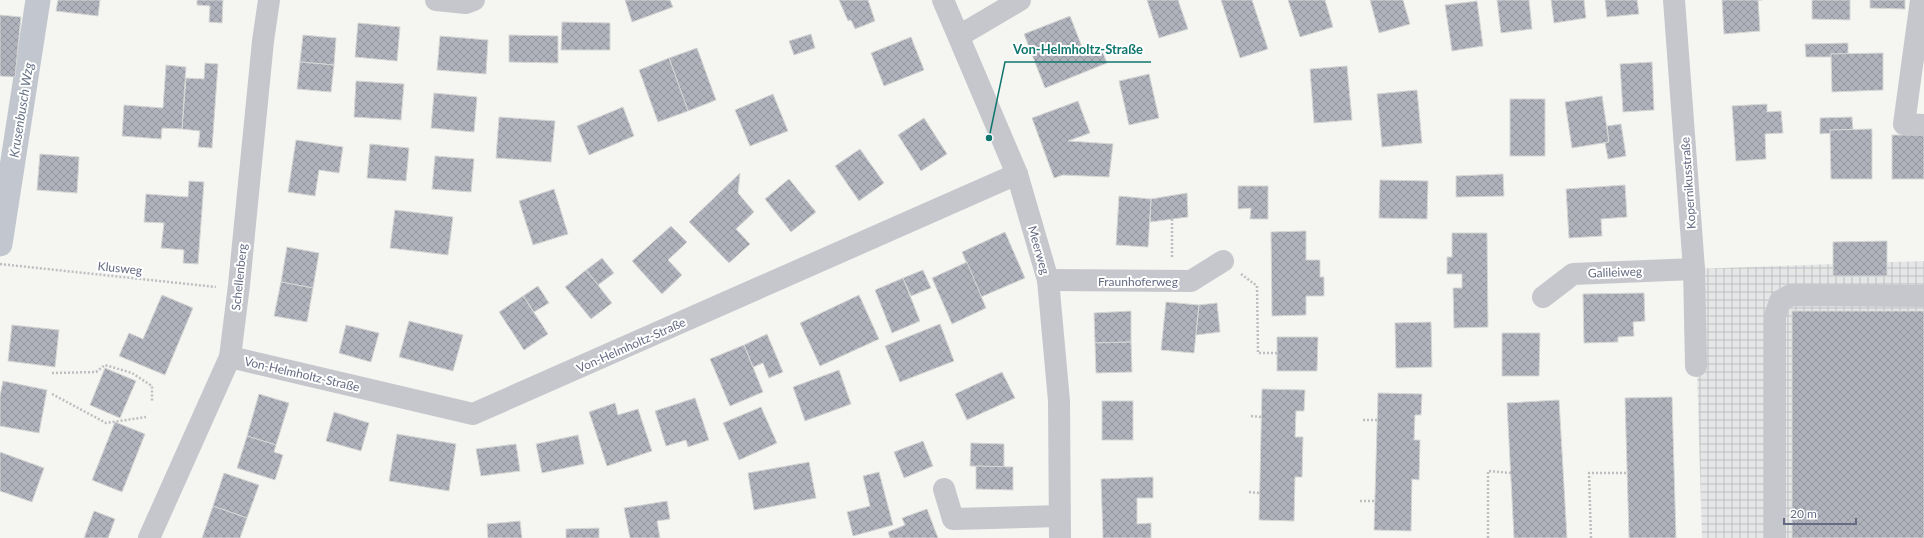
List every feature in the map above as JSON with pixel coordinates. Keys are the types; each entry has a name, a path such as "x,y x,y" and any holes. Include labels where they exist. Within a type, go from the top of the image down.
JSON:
{"street":[{"name":"Schellenberg","path":"149,538 230,357 239,285 263,41 270,0"},
{"path":"436,0 466,3 474,0"},
{"name":"Meerweg","path":"943,0 1017,174 1048,280 1059,401 1060,538"},
{"path":"959,36 1020,0"},
{"name":"Kopernikusstraße","path":"1674,0 1694,269 1696,366"},
{"path":"1921,0 1904,124 1924,125"},
{"name":"Von-Helmholtz-Straße","path":"230,357 473,414 1017,174"},
{"name":"Fraunhoferweg","path":"1048,280 1191,281 1223,261"},
{"name":"Galileiweg","path":"1543,297 1573,274 1694,269"},
{"path":"1775,538 1775,316 1780,300 1791,295 1924,296"},
{"path":"944,488 953,519 1059,516"}],"path":[{"path":"1172,219 1173,281"},
{"path":"1223,261 1257,286 1258,353 1277,353"},
{"name":"Klusweg","path":"0,264 16,267 223,287 239,285"},
{"path":"52,373 96,372 105,365 132,373 152,386 152,401"},
{"path":"52,394 106,423 146,417"},
{"path":"1251,416 1261,417"},
{"path":"1363,420 1377,420"},
{"path":"1488,538 1488,471 1511,473"},
{"path":"1591,538 1589,473 1627,473"},
{"path":"1249,492 1259,493"},
{"path":"1360,501 1375,501"}],"shaded area":[{"path":"1924,261 1924,538 1702,538 1694,269"}],"building":[{"path":"58,0 100,0 98,16 56,11"},
{"path":"197,0 223,0 222,23 209,22 210,6 197,5"},
{"path":"625,0 670,0 673,7 632,22"},
{"path":"839,0 868,0 875,21 855,29 851,20 848,21"},
{"path":"1147,0 1178,0 1188,29 1159,38"},
{"path":"1221,0 1252,0 1268,49 1240,58"},
{"path":"1288,0 1325,0 1333,27 1300,37"},
{"path":"1370,0 1403,0 1410,24 1379,33"},
{"path":"1497,0 1529,0 1532,29 1501,33"},
{"path":"1551,0 1584,0 1586,18 1554,23"},
{"path":"1605,0 1637,0 1639,14 1607,17"},
{"path":"1722,0 1758,0 1760,31 1724,34"},
{"path":"1812,0 1850,0 1850,20 1812,19"},
{"path":"1870,0 1905,0 1905,9 1870,8"},
{"path":"1477,1 1483,46 1452,51 1445,5"},
{"path":"0,15 21,17 15,77 0,76"},
{"path":"1070,16 1084,52 1100,46 1107,63 1045,88 1024,34"},
{"path":"562,22 610,23 610,50 561,50"},
{"path":"358,23 400,27 397,61 355,57"},
{"path":"811,34 815,48 794,55 789,41"},
{"path":"303,35 336,38 334,65 300,62"},
{"path":"509,35 558,36 558,63 509,62"},
{"path":"440,36 488,40 486,74 437,70"},
{"path":"911,37 924,70 884,86 871,53"},
{"path":"1848,43 1848,54 1831,54 1831,57 1806,57 1805,44"},
{"path":"697,48 716,100 688,111 669,58"},
{"path":"1883,53 1883,90 1832,92 1831,54"},
{"path":"669,58 688,111 658,122 639,70"},
{"path":"300,62 334,65 331,92 297,89"},
{"path":"1652,62 1654,110 1623,112 1620,64"},
{"path":"205,63 218,64 212,148 198,147 200,131 182,129 186,78 204,79"},
{"path":"166,65 186,67 182,129 162,128 161,139 122,136 124,105 163,108"},
{"path":"1347,66 1352,120 1314,123 1310,69"},
{"path":"1149,74 1159,118 1129,125 1119,81"},
{"path":"356,81 404,84 401,120 354,117"},
{"path":"1417,90 1422,143 1382,147 1377,94"},
{"path":"434,93 477,97 474,132 431,128"},
{"path":"773,94 788,131 750,146 735,110"},
{"path":"1602,96 1609,142 1572,148 1565,102"},
{"path":"1510,99 1545,99 1545,156 1510,156"},
{"path":"1078,101 1090,133 1068,141 1113,144 1109,177 1063,175 1054,178 1032,118"},
{"path":"1767,104 1767,112 1781,111 1783,133 1765,134 1766,159 1736,161 1732,106"},
{"path":"623,107 634,136 589,155 577,126"},
{"path":"499,117 555,121 551,162 496,158"},
{"path":"1852,117 1853,130 1830,130 1831,133 1820,134 1820,118"},
{"path":"924,118 947,154 921,171 898,135"},
{"path":"1621,124 1626,156 1608,159 1605,143 1609,142 1607,126"},
{"path":"1872,129 1872,179 1831,179 1830,130"},
{"path":"1892,135 1924,135 1924,179 1892,179"},
{"path":"296,140 343,147 339,173 319,170 315,196 288,192"},
{"path":"370,144 409,148 406,181 367,178"},
{"path":"860,149 884,183 859,201 835,166"},
{"path":"40,154 79,157 77,193 37,190"},
{"path":"435,156 474,159 471,192 432,189"},
{"path":"740,173 738,193 754,212 736,229 750,244 729,263 689,222"},
{"path":"1503,174 1504,196 1456,197 1456,176"},
{"path":"789,179 816,212 791,232 765,199"},
{"path":"1380,180 1428,181 1427,219 1379,218"},
{"path":"189,181 204,182 198,264 183,263 184,250 161,248 164,223 144,222 146,194 188,197"},
{"path":"1625,185 1627,217 1601,219 1602,236 1569,238 1566,189"},
{"path":"1238,186 1268,186 1268,219 1250,219 1251,208 1238,209"},
{"path":"554,189 568,234 533,245 519,201"},
{"path":"1187,193 1188,217 1150,222 1151,199"},
{"path":"1119,196 1151,199 1148,247 1116,245"},
{"path":"395,210 453,217 448,255 390,248"},
{"path":"671,226 687,242 668,260 682,275 662,294 632,261"},
{"path":"1306,231 1306,260 1320,260 1320,277 1324,277 1324,296 1306,296 1306,315 1272,316 1271,232"},
{"path":"1005,232 1025,278 981,297 962,252"},
{"path":"1452,233 1487,233 1488,327 1454,328 1453,288 1462,288 1462,274 1447,274 1447,257 1452,257"},
{"path":"1887,241 1887,276 1833,276 1833,242"},
{"path":"287,247 319,253 313,288 281,282"},
{"path":"602,258 614,273 598,285 586,270"},
{"path":"967,262 986,308 952,324 932,278"},
{"path":"586,270 612,303 591,319 565,287"},
{"path":"923,270 931,288 911,296 903,278"},
{"path":"903,278 920,321 892,333 875,290"},
{"path":"281,282 313,288 307,322 274,316"},
{"path":"538,286 549,303 534,312 523,296"},
{"path":"1644,293 1645,321 1633,322 1634,336 1618,337 1618,342 1584,343 1583,294"},
{"path":"162,295 193,308 165,375 119,356 129,333 143,339"},
{"path":"859,295 879,339 820,366 800,323"},
{"path":"523,296 548,334 524,350 499,312"},
{"path":"1166,302 1199,305 1194,353 1161,350"},
{"path":"1217,303 1220,332 1196,335 1199,305"},
{"path":"1131,311 1131,342 1095,343 1094,313"},
{"path":"1792,311 1924,311 1924,538 1792,538"},
{"path":"409,321 463,335 453,371 399,357"},
{"path":"1431,322 1432,367 1396,368 1395,323"},
{"path":"940,324 954,361 900,382 885,346"},
{"path":"12,325 59,330 55,367 8,361"},
{"path":"346,325 379,333 371,362 339,353"},
{"path":"1502,333 1540,333 1539,376 1502,376"},
{"path":"767,334 783,372 769,378 763,363 753,367 744,345"},
{"path":"1277,337 1318,337 1317,371 1277,371"},
{"path":"1131,342 1132,372 1096,373 1095,343"},
{"path":"744,345 763,392 730,406 710,359"},
{"path":"105,368 136,381 120,418 90,405"},
{"path":"839,370 851,404 805,421 793,387"},
{"path":"1002,372 1015,398 967,420 955,394"},
{"path":"3,381 47,390 39,433 0,426 0,396"},
{"path":"1262,389 1305,390 1304,411 1296,411 1295,437 1303,437 1302,477 1295,477 1294,521 1259,520"},
{"path":"1378,393 1422,394 1421,415 1415,415 1414,440 1420,440 1419,480 1412,479 1411,531 1374,530"},
{"path":"259,394 289,403 276,445 247,436"},
{"path":"1672,397 1676,538 1629,538 1625,398"},
{"path":"695,398 709,440 688,447 686,440 666,446 655,411"},
{"path":"1559,400 1567,538 1514,538 1507,403"},
{"path":"1102,401 1133,401 1133,440 1102,440"},
{"path":"615,403 618,415 638,409 652,451 607,466 589,412"},
{"path":"761,407 777,443 739,460 723,423"},
{"path":"334,412 369,423 361,451 326,441"},
{"path":"115,422 145,434 122,492 92,480"},
{"path":"397,434 456,444 449,491 389,481"},
{"path":"578,435 584,464 542,473 536,444"},
{"path":"247,436 276,445 274,452 283,455 275,480 237,468"},
{"path":"923,441 933,466 904,478 894,452"},
{"path":"971,443 1004,444 1004,467 970,466"},
{"path":"516,444 520,471 481,476 476,449"},
{"path":"0,452 44,468 32,502 0,491"},
{"path":"809,462 816,498 754,510 748,473"},
{"path":"976,466 1013,467 1013,490 976,489"},
{"path":"879,472 893,525 853,536 847,512 870,506 863,476"},
{"path":"224,473 259,485 247,518 213,506"},
{"path":"1153,477 1153,498 1137,498 1137,524 1151,523 1151,538 1103,538 1101,479"},
{"path":"667,501 670,519 657,521 660,538 630,538 624,508"},
{"path":"213,506 247,518 240,538 202,538"},
{"path":"927,509 938,538 890,538 888,532 905,525 902,518"},
{"path":"94,511 115,519 108,538 84,538"},
{"path":"520,521 522,538 488,538 487,524"},
{"path":"599,528 599,538 566,538 566,529"}],"waterway":[{"name":"Krusenbusch Wzg","path":"0,244 38,0"}],"place":[{"name":"Von-Helmholtz-Straße","path":"989,138"}]}
